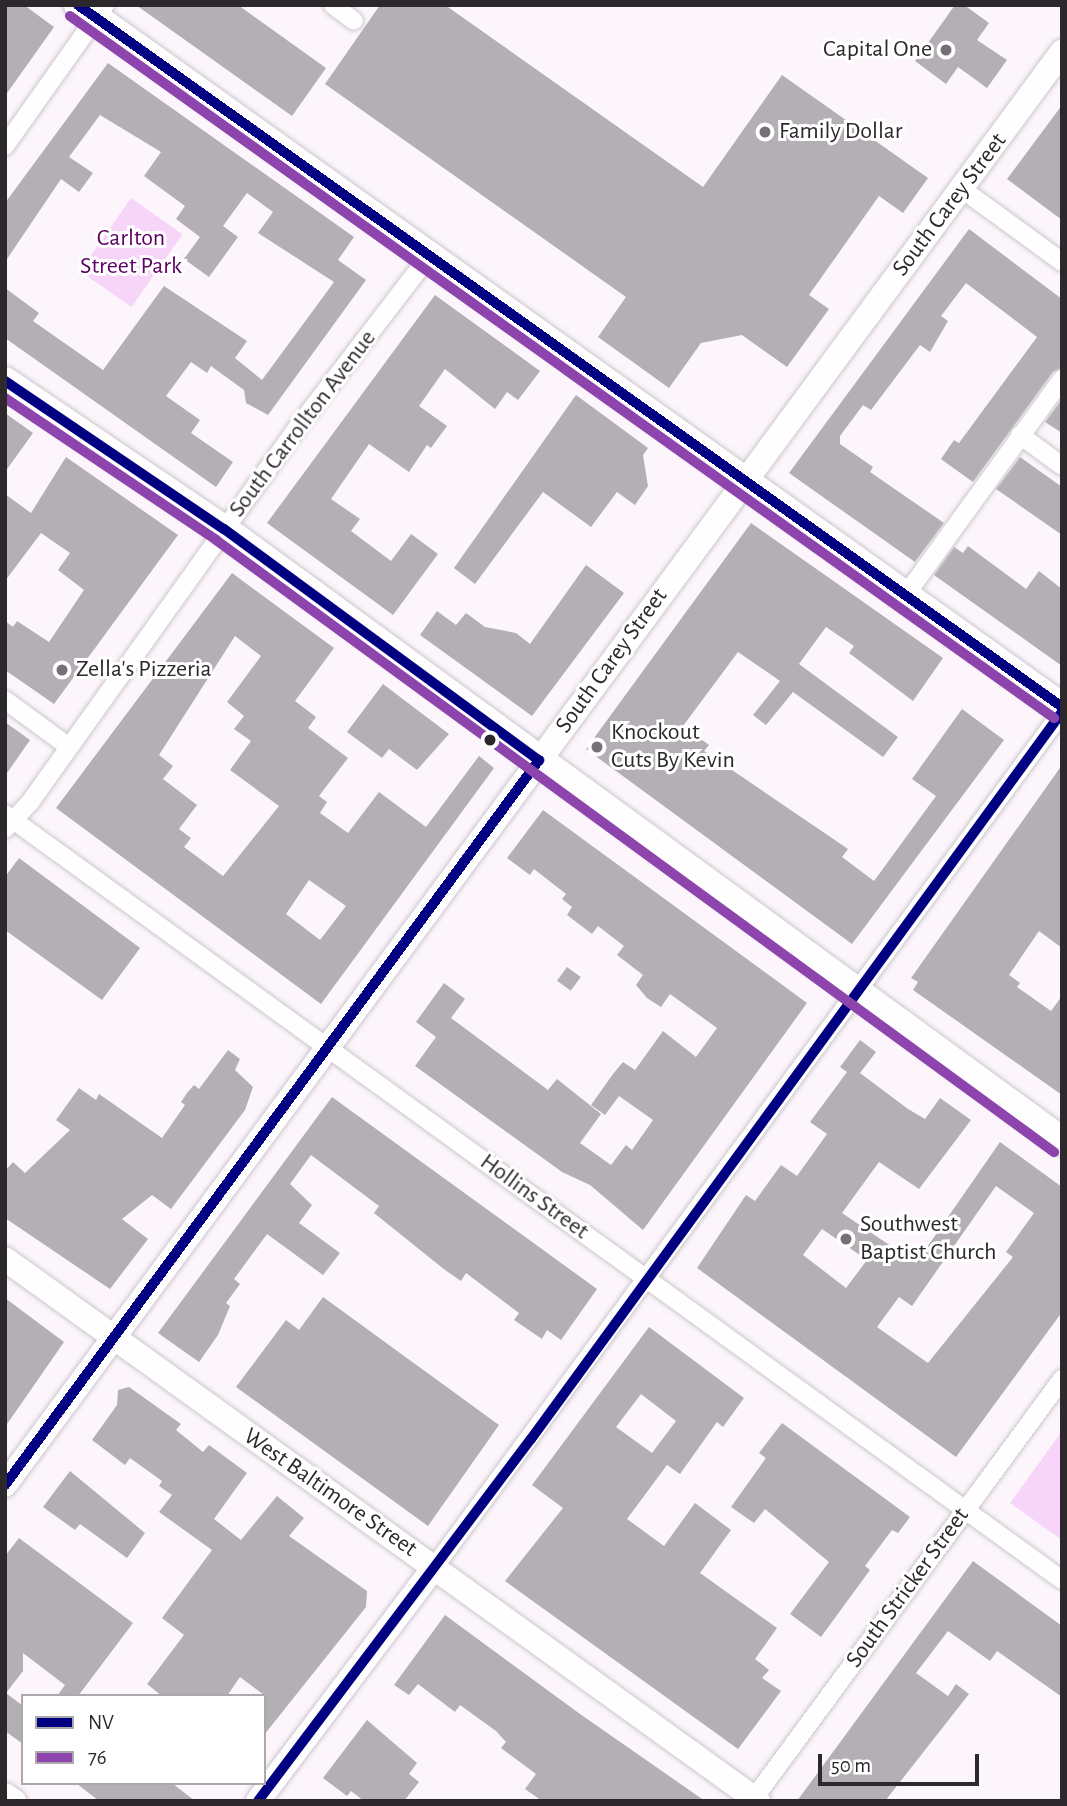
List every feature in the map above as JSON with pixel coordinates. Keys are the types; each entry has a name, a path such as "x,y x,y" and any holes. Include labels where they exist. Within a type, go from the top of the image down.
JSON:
{"main road":[{"path":"93,10 429,256 1062,710"},
{"name":"South Carey Street","path":"5,1485 1062,52"},
{"path":"5,381 224,529 1062,1141"},
{"name":"West Baltimore Street","path":"5,1259 435,1566 755,1800"},
{"path":"258,1801 435,1566"},
{"path":"5,1795 14,1801"}],"street":[{"path":"333,5 354,21"},
{"path":"5,146 93,10"},
{"path":"962,189 1062,262"},
{"name":"South Carrollton Avenue","path":"8,821 69,747 224,529 429,256"},
{"path":"905,596 1062,379"},
{"path":"1020,435 1062,466"},
{"path":"5,699 69,747"},
{"path":"435,1566 649,1280 1062,710"},
{"name":"Hollins Street","path":"8,821 327,1048 1062,1580"},
{"name":"South Stricker Street","path":"755,1800 1062,1379"}],"green space":[{"name":"Carlton Street Park","path":"131,198 183,234 132,307 80,271"},
{"path":"1062,1431 1062,1540 1010,1503"}],"building":[{"path":"5,5 24,5 54,27 5,96"},
{"path":"136,5 238,5 326,68 292,116"},
{"path":"380,5 445,5 703,187 782,75 928,178 903,213 879,196 809,295 829,309 787,367 742,335 701,343 669,388 598,337 626,297 325,84"},
{"name":"Capital One","path":"955,5 964,5 989,23 977,40 1007,60 987,88 958,67 946,84 915,61"},
{"path":"108,63 354,237 338,260 366,280 268,415 246,403 244,390 211,366 207,373 191,362 166,396 200,420 191,433 233,462 216,487 5,338 5,288 39,313 33,321 103,370 164,286 247,341 235,358 262,380 334,282 258,233 273,212 247,193 223,226 238,237 209,277 184,259 200,237 176,219 185,206 144,176 161,152 100,115 69,157 93,173 79,192 61,179 5,262 5,203"},
{"path":"1062,105 1062,220 1007,179"},
{"path":"969,229 1062,299 1062,368 1053,372 973,482 941,459 954,440 959,443 1037,337 966,283 941,316 948,321 930,352 920,345 871,410 863,405 840,436 840,444 873,467 870,472 944,523 915,562 789,473"},
{"path":"435,295 540,371 518,400 507,392 495,409 445,369 419,406 447,426 431,448 427,445 409,472 369,444 331,499 360,519 351,531 391,561 411,534 438,554 393,615 267,523"},
{"path":"576,395 648,448 643,455 648,486 635,505 617,492 591,527 543,492 475,584 454,568"},
{"path":"1062,399 1062,433 1045,422"},
{"path":"5,413 33,433 5,472"},
{"path":"66,457 178,535 54,704 5,670 5,621 13,627 17,621 49,642 84,590 58,570 70,553 41,533 5,581 5,494 31,513"},
{"path":"1020,457 1062,487 1062,535 996,489"},
{"path":"751,523 943,658 913,701 849,653 854,646 826,627 799,664 898,737 883,757 793,692 766,725 753,715 780,681 738,652 683,726 709,745 704,751 848,849 842,857 874,881 936,796 912,779 962,709 1004,740 852,944 586,749"},
{"path":"968,546 1026,589 1039,571 1062,589 1062,666 934,575 954,547 963,553"},
{"path":"586,565 624,593 532,716 420,635 437,611 456,625 466,613 485,627 516,633 530,644"},
{"path":"232,573 334,648 295,701 316,717 308,728 348,758 319,796 327,802 320,813 348,833 379,792 426,827 479,756 494,768 321,1004 56,808","holes":["235,636 261,656 227,702 244,716 234,729 251,741 230,770 279,806 223,876 184,847 191,838 179,829 197,805 163,779 173,766 159,755","309,880 346,906 320,940 286,914"]},
{"path":"383,684 449,734 417,770 389,749 382,758 347,732"},
{"path":"5,722 30,740 5,776"},
{"path":"1062,765 1062,948 1039,931 1009,975 1020,983 1017,987 1051,1011 1062,996 1062,1095 913,990 918,982 911,978"},
{"path":"543,810 807,1003 643,1230 590,1185 562,1172 415,1066 436,1037 416,1022 444,983 465,999 451,1018 548,1090 557,1079 601,1114 580,1143 611,1165 626,1145 632,1150 653,1120 619,1096 605,1115 591,1105 613,1074 623,1062 635,1070 663,1031 696,1057 717,1028 670,994 661,1007 647,998 636,985 643,975 617,955 624,946 598,926 592,934 567,915 572,907 562,899 566,894 534,869 530,875 507,858"},
{"path":"19,858 140,948 102,1000 5,930 5,877"},
{"path":"567,967 581,977 571,991 557,981"},
{"path":"860,1040 876,1052 860,1073 908,1109 925,1119 940,1098 971,1120 919,1189 879,1162 842,1213 916,1263 1000,1142 1062,1187 1062,1312 956,1457 697,1268 746,1195 755,1201 781,1165 797,1176 827,1134 810,1122 847,1072 840,1067","holes":["996,1186 1034,1213 1006,1252 1013,1257 928,1363 877,1327 899,1297 912,1306","822,1229 867,1260 846,1288 803,1255"]},
{"path":"228,1050 240,1059 235,1070 253,1087 245,1110 171,1209 152,1195 122,1219 148,1239 110,1289 5,1218 5,1171 13,1162 25,1173 70,1130 56,1120 79,1088 96,1100 99,1094 162,1138 185,1105 181,1102 187,1093 194,1085 199,1089"},
{"path":"332,1097 597,1289 561,1340 547,1330 542,1339 514,1320 519,1313 466,1273 461,1281 445,1270 374,1213 379,1206 311,1155 290,1184 312,1205 299,1223 340,1253 323,1275 267,1234 234,1279 240,1284 226,1303 230,1306 218,1335 199,1362 158,1333"},
{"path":"323,1297 499,1425 428,1526 236,1387 286,1320 299,1330"},
{"path":"5,1298 64,1342 5,1427"},
{"path":"649,1327 744,1398 723,1427 717,1422 680,1474 667,1465 627,1519 664,1546 695,1503 731,1530 700,1573 777,1628 755,1659 769,1670 762,1678 781,1691 738,1749 505,1581 563,1508 532,1485","holes":["641,1394 676,1421 652,1453 616,1427"]},
{"path":"129,1387 181,1424 176,1430 203,1452 209,1445 247,1473 214,1519 241,1540 277,1496 304,1518 289,1536 367,1591 366,1607 266,1732 266,1694 240,1677 228,1694 160,1694 147,1684 184,1635 162,1618 212,1550 159,1512 172,1495 159,1486 162,1481 130,1458 125,1465 92,1440 117,1405 118,1390"},
{"path":"782,1423 910,1517 898,1533 892,1530 865,1566 870,1570 821,1637 790,1614 829,1562 765,1509 754,1523 731,1507 766,1458 759,1453"},
{"path":"70,1471 145,1533 127,1558 80,1524 75,1530 43,1507"},
{"path":"19,1538 133,1623 80,1694 58,1694 65,1685 23,1653 23,1671 6,1693 21,1704 21,1743 5,1731 5,1556"},
{"path":"973,1561 1062,1626 1062,1697 997,1651 990,1661 948,1631 916,1673 948,1696 956,1684 969,1694 885,1801 797,1801"},
{"path":"445,1615 705,1801 542,1801 525,1789 536,1774 501,1748 506,1742 496,1731 460,1705 455,1712 418,1684 409,1695 394,1685"},
{"path":"367,1720 417,1763 409,1774 419,1782 404,1801 364,1801 351,1791 347,1796 323,1778"},
{"path":"79,1785 175,1785 195,1801 99,1801"}],"transit line":[{"name":"NV","path":"78,5 1062,707"},
{"name":"76","path":"70,16 1054,718"},
{"name":"NV","path":"5,381 224,529 539,760 5,1485"},
{"name":"76","path":"5,398 216,540 1054,1152"},
{"name":"NV","path":"258,1801 531,1439 1062,712"}],"place":[{"name":"Capital One","path":"946,50"},
{"name":"Family Dollar","path":"765,132"},
{"name":"Zella's Pizzeria","path":"62,670"},
{"name":"Knockout Cuts By Kevin","path":"597,747"},
{"name":"Southwest Baptist Church","path":"846,1239"}]}
